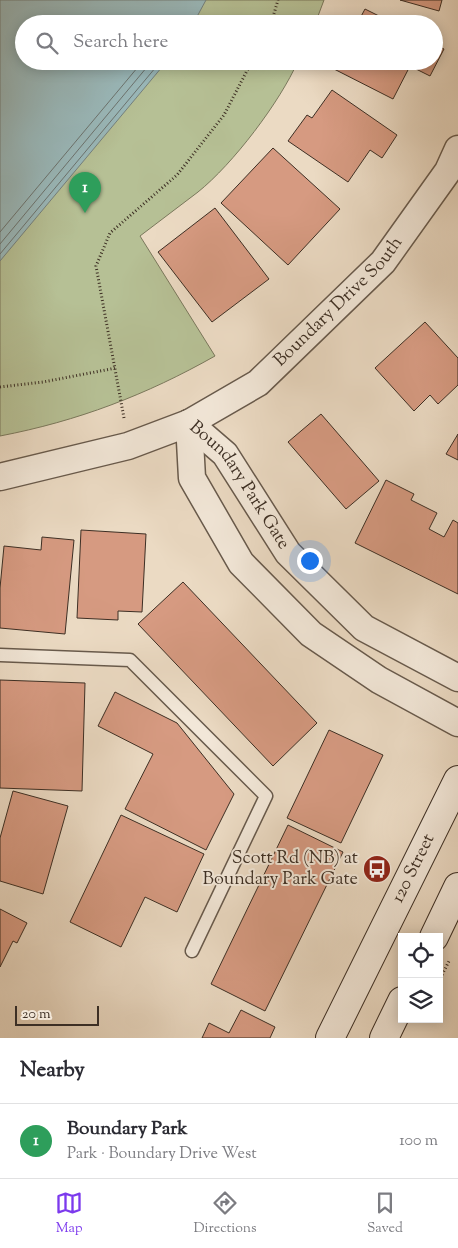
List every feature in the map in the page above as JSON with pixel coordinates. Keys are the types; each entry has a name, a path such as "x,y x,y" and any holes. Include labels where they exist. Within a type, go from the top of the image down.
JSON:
{"main road":[{"name":"120 Street","path":"330,1038 458,780"},
{"path":"436,933 458,888"},
{"path":"384,1038 398,1009"}],"street":[{"name":"Boundary Drive South","path":"0,477 128,446 190,423 258,383 383,262 448,170 458,149"},
{"name":"Boundary Park Gate","path":"190,423 225,454 288,553 364,628 458,678"},
{"name":"Boundary Park Gate","path":"190,423 192,478 241,563 311,634 379,680 458,722"}],"lane":[{"path":"0,655 130,660 266,796 192,951"}],"path":[{"path":"274,15 278,0"},
{"path":"124,418 96,266 110,233 177,174 224,115 247,70"},
{"path":"0,387 42,382 116,368"}],"green space":[{"path":"0,0 324,0 318,15 15,15 15,70 294,70 268,113 226,165 198,192 140,236 215,356 163,383 111,405 57,423 0,436"}],"water":[{"path":"0,0 206,0 198,15 15,15 15,70 159,70 0,261"}],"building":[{"path":"400,0 442,0 439,11"},
{"path":"365,9 377,15 362,15"},
{"path":"336,70 408,70 393,99"},
{"path":"418,70 433,70 430,76"},
{"path":"332,90 397,135 382,158 370,150 348,182 288,141 307,115 312,118"},
{"path":"273,148 340,209 288,265 221,203"},
{"path":"215,208 269,279 212,322 158,252"},
{"path":"425,322 458,358 458,385 438,404 430,395 414,411 375,368"},
{"path":"321,414 379,481 346,509 288,442"},
{"path":"458,434 458,460 446,454"},
{"path":"386,480 414,494 411,500 437,513 429,529 444,537 453,520 458,523 458,594 355,543"},
{"path":"81,530 146,534 142,612 118,611 118,620 77,618"},
{"path":"42,537 74,540 65,634 0,628 0,588 4,546 41,550"},
{"path":"183,582 317,723 273,766 138,624"},
{"path":"0,680 85,683 82,791 0,788"},
{"path":"115,692 177,723 234,794 206,850 125,809 153,754 98,726"},
{"path":"329,730 383,755 341,843 287,818"},
{"path":"13,791 68,806 43,894 0,881 0,838"},
{"path":"121,815 204,854 177,912 145,897 121,947 70,922"},
{"path":"288,825 343,852 265,1011 211,984"},
{"path":"0,909 27,923 17,943 13,941 0,967"},
{"path":"241,1010 275,1027 270,1038 202,1038 209,1023 229,1033"}],"place":[{"name":"Boundary Park","path":"85,213"},
{"name":"Scott Rd (NB) at Boundary Park Gate","path":"377,869"}]}
